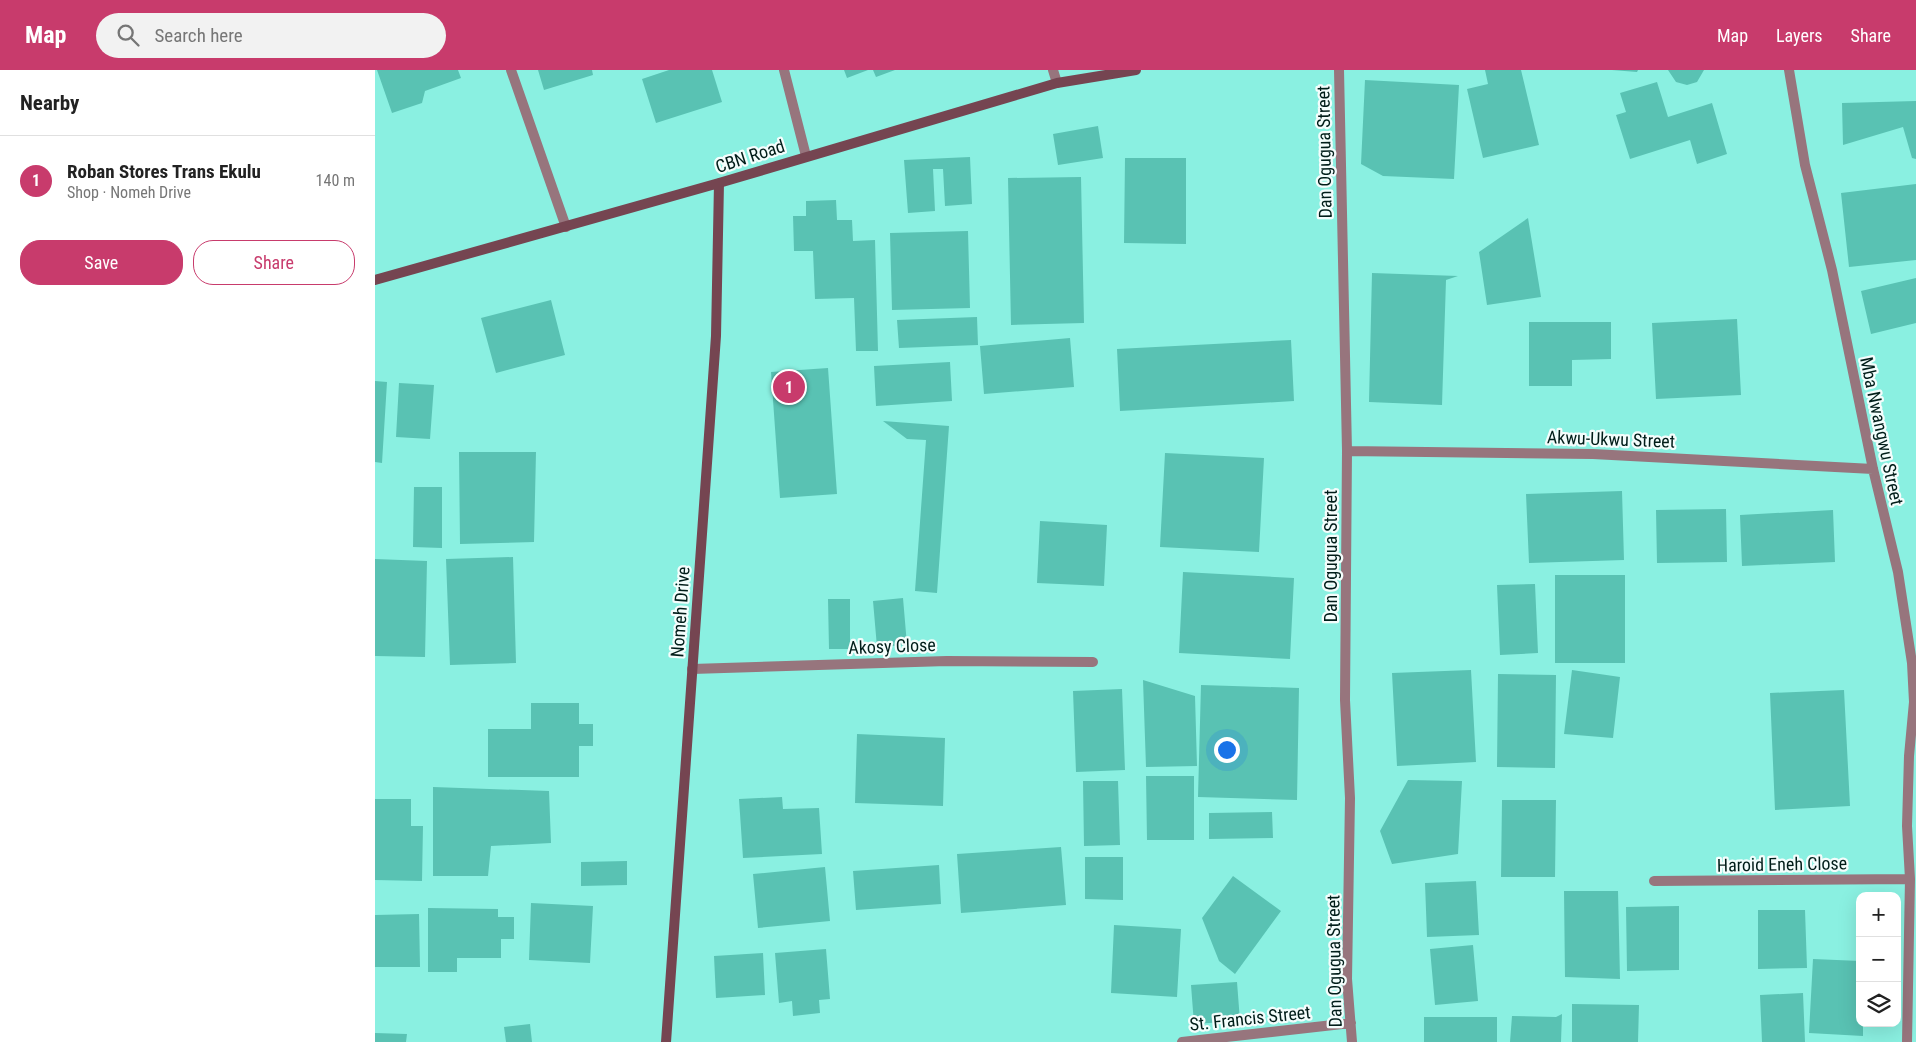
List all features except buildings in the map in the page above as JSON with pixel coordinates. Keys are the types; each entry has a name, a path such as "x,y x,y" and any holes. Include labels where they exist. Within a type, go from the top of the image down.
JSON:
{"main road":[{"name":"CBN Road","path":"375,280 719,183 1057,83 1136,70"},
{"name":"Nomeh Drive","path":"666,1042 716,336 719,183"}],"street":[{"path":"511,70 566,227"},
{"path":"784,70 806,156"},
{"path":"1053,70 1057,83"},
{"name":"Dan Ogugua Street","path":"1339,70 1347,451 1345,700 1350,798 1347,979 1352,1042"},
{"name":"Mba Nwangwu Street","path":"1789,70 1805,165 1832,270 1873,470 1898,572 1912,663 1915,702 1909,756 1907,826 1910,879 1907,1042"},
{"name":"Akwu-Ukwu Street","path":"1347,451 1593,454 1873,470"},
{"name":"Akosy Close","path":"692,669 956,661 1093,662"},
{"name":"Haroid Eneh Close","path":"1654,882 1910,879"},
{"name":"St. Francis Street","path":"1182,1042 1351,1023"}],"place":[{"name":"Roban Stores Trans Ekulu","path":"789,387"}]}
